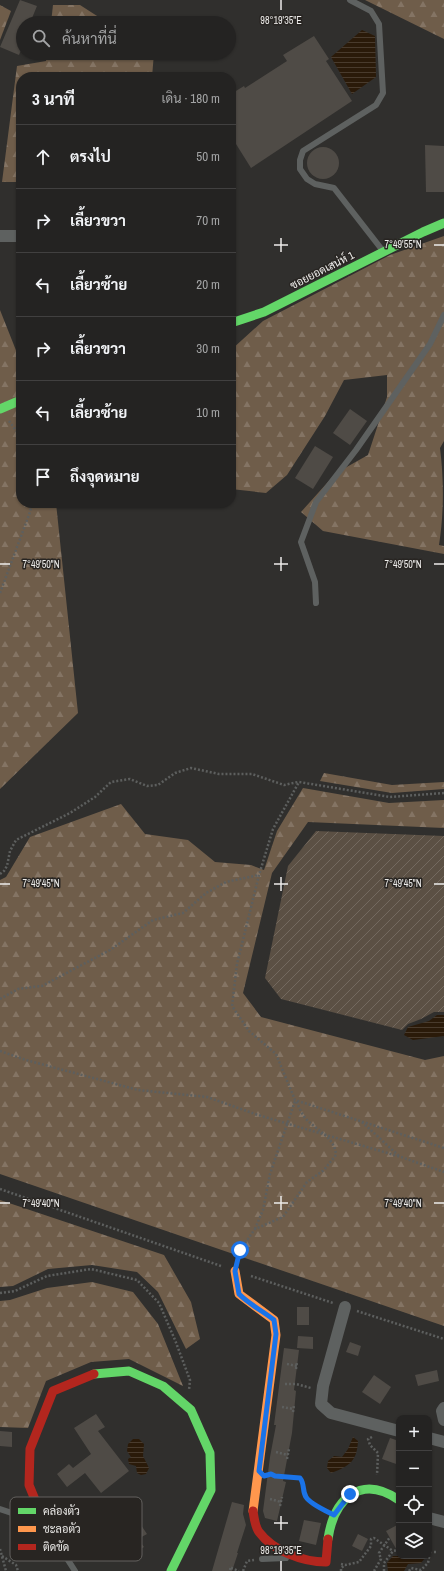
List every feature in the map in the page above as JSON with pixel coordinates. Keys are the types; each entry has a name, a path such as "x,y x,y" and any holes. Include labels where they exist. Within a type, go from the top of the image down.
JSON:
{"street":[{"name":"ซอยยอดเสน่ห์ 1","path":"236,321 264,312 423,232 444,223"},
{"path":"0,236 16,236"},
{"path":"0,409 16,402"},
{"path":"235,1271 239,1294 254,1307 274,1320 276,1334 254,1512 258,1532 274,1547 318,1565 334,1515 350,1494 364,1488 390,1494 396,1498"},
{"path":"345,1307 322,1392 321,1404 331,1413 396,1430"},
{"path":"34,1497 29,1486 30,1449 53,1391 94,1374 129,1371 163,1386 191,1410 210,1453 211,1490 171,1571"},
{"path":"444,1408 442,1411 444,1420"},
{"path":"432,1439 444,1442"},
{"path":"432,1519 444,1522"}],"lane":[{"path":"350,0 371,11 379,24 383,93 376,105 304,151 300,160 300,169 307,179 315,184 334,188 384,252"},
{"path":"316,603 315,582 301,542 316,502 356,450 430,344 444,315"},
{"path":"0,1509 10,1512"},
{"path":"262,1559 298,1558"},
{"path":"69,1561 75,1571"}],"path":[{"path":"9,420 16,430"},
{"path":"0,594 31,508"},
{"path":"0,874 8,866 10,851 16,840 70,813 95,798 111,782 130,779 147,786 158,785 175,773 191,768 219,774 252,774 284,785 299,782 390,798 444,793"},
{"path":"255,1229 283,1217 307,1182 324,1170 336,1155 335,1147 325,1135 306,1119 276,1054 249,1032 232,1006 237,964 272,829 299,782"},
{"path":"0,999 18,989 42,986 110,950 153,920 184,912 206,893 226,882 259,876"},
{"path":"0,1051 26,1060 138,1090 207,1097 288,1124 401,1157 444,1172"},
{"path":"296,1100 444,1148"},
{"path":"235,1271 240,1250 255,1229 263,1210 270,1174 296,1100"},
{"path":"360,1120 401,1157"},
{"path":"0,1293 15,1291 47,1276 91,1269 137,1280 159,1303 175,1340 190,1380 187,1406"},
{"path":"285,1364 297,1366"},
{"path":"270,1384 296,1384 322,1392"},
{"path":"280,1407 294,1409"},
{"path":"373,1489 377,1478 378,1453 370,1445 368,1439 371,1438 377,1425"},
{"path":"287,1459 289,1449"},
{"path":"275,1452 288,1455"},
{"path":"259,1471 264,1476 271,1474 275,1476 300,1478 303,1482 306,1497 319,1508 334,1515"},
{"path":"280,1506 282,1497"},
{"path":"266,1498 281,1502"},
{"path":"374,1571 381,1559 379,1553 390,1537"},
{"path":"318,1565 346,1565 359,1562 371,1546 371,1539 374,1538 392,1552"},
{"path":"0,1549 6,1571"},
{"path":"384,1571 384,1564 392,1552 396,1551"},
{"path":"432,1551 438,1552"},
{"path":"2,1556 16,1565 18,1571"},
{"path":"409,1571 411,1568 420,1570 428,1563 429,1559"},
{"path":"243,1571 247,1561"},
{"path":"341,1571 341,1568 346,1565"},
{"path":"230,1568 239,1571"}],"green space":[{"path":"365,0 444,0 444,39"},
{"path":"0,5 11,11 0,40"},
{"path":"53,5 80,5 97,16 52,16"},
{"path":"153,60 152,72 16,72 17,66 46,61"},
{"path":"16,74 16,182 2,182"},
{"path":"444,236 444,441 440,448 443,496 439,545 444,546 444,554 323,531 301,512 336,473 368,455 387,397 387,375 344,380 325,416 287,475 266,493 236,490 236,345 263,321 390,255"},
{"path":"0,310 16,350 16,508 57,508 78,713 0,789"},
{"path":"324,773 392,785 444,782 444,789 392,793 320,781"},
{"path":"303,788 389,803 444,800 444,828 308,822 272,873 243,993 261,1017 425,1060 444,1056 444,1326 0,1174 0,880 6,877 30,837 121,804 145,834 188,840 215,862 251,865 264,870 277,831"},
{"path":"0,1200 164,1255 191,1302 200,1339 186,1349 158,1292 137,1272 92,1265 48,1269 13,1286 0,1287"},
{"path":"92,1282 133,1292 158,1324 183,1386 129,1359 91,1362 46,1381 28,1428 0,1427 0,1301 10,1300 47,1288"}],"shaded area":[{"path":"362,30 375,36 376,77 352,94 331,57"},
{"path":"316,831 444,836 444,1012 434,1012 408,1024 402,1030 281,999 265,978 288,866"},
{"path":"437,1015 444,1015 444,1036 413,1040 404,1035 408,1027 429,1021"},
{"path":"353,1437 358,1441 354,1458 348,1465 331,1473 327,1468 328,1461 334,1456 342,1457 348,1449"},
{"path":"133,1439 139,1439 144,1444 143,1456 149,1468 146,1474 141,1475 137,1473 136,1466 129,1464 128,1459 131,1457 127,1451 128,1444"},
{"path":"393,1556 396,1556 396,1559 424,1559 421,1563 408,1564 404,1571 388,1571 387,1563"}],"building":[{"path":"20,0 37,6 33,16 16,16 16,54 0,47"},
{"path":"314,36 329,59 326,61 352,101 251,168 236,144 236,91 244,86 245,88 287,61 283,55"},
{"path":"425,145 444,146 444,192 426,192"},
{"path":"320,147 326,147 335,151 339,163 335,175 326,179 320,179 311,175 307,166 307,160 311,151"},
{"path":"350,409 367,421 350,445 333,433"},
{"path":"315,446 333,457 313,489 295,478"},
{"path":"297,1307 309,1307 309,1325 297,1325"},
{"path":"298,1336 313,1337 313,1349 297,1348"},
{"path":"350,1342 361,1346 358,1356 346,1352"},
{"path":"284,1348 299,1350 294,1390 296,1391 292,1433 283,1481 286,1482 277,1521 265,1518 263,1511 276,1425 274,1425"},
{"path":"437,1370 439,1381 418,1386 415,1375"},
{"path":"374,1375 391,1387 380,1404 362,1392"},
{"path":"96,1414 105,1427 98,1431 129,1471 101,1493 85,1473 67,1487 57,1474 69,1464 73,1468 91,1454 74,1428"},
{"path":"0,1431 12,1432 12,1447 0,1446"},
{"path":"390,1438 396,1440 396,1464 382,1459"},
{"path":"232,1502 244,1505 243,1514 246,1525 238,1553 232,1571 212,1571"},
{"path":"304,1520 321,1523 316,1545 299,1541"},
{"path":"142,1526 147,1534 142,1537"},
{"path":"396,1526 396,1549 386,1531"},
{"path":"358,1534 368,1539 362,1551 352,1546"}],"traffic: fast":[{"path":"236,321 264,312 423,232 444,223"},
{"path":"0,409 16,402"},
{"path":"94,1374 129,1371 163,1386 191,1410 210,1453 211,1490 171,1571"},
{"path":"328,1539 331,1524 336,1512 343,1502 352,1494 361,1490 373,1489 396,1498"}],"traffic: slow":[{"path":"235,1271 239,1294 274,1320 276,1335 253,1511"}],"traffic: jam":[{"path":"34,1497 29,1485 30,1449 53,1391 94,1374"},
{"path":"253,1511 258,1530 265,1539 280,1550 298,1558 326,1562 328,1539"}],"route":[{"path":"240,1250 235,1271 239,1294 254,1307 274,1320 276,1334 259,1471 264,1476 271,1474 275,1476 300,1478 303,1482 306,1497 319,1508 334,1515 350,1494"}]}
